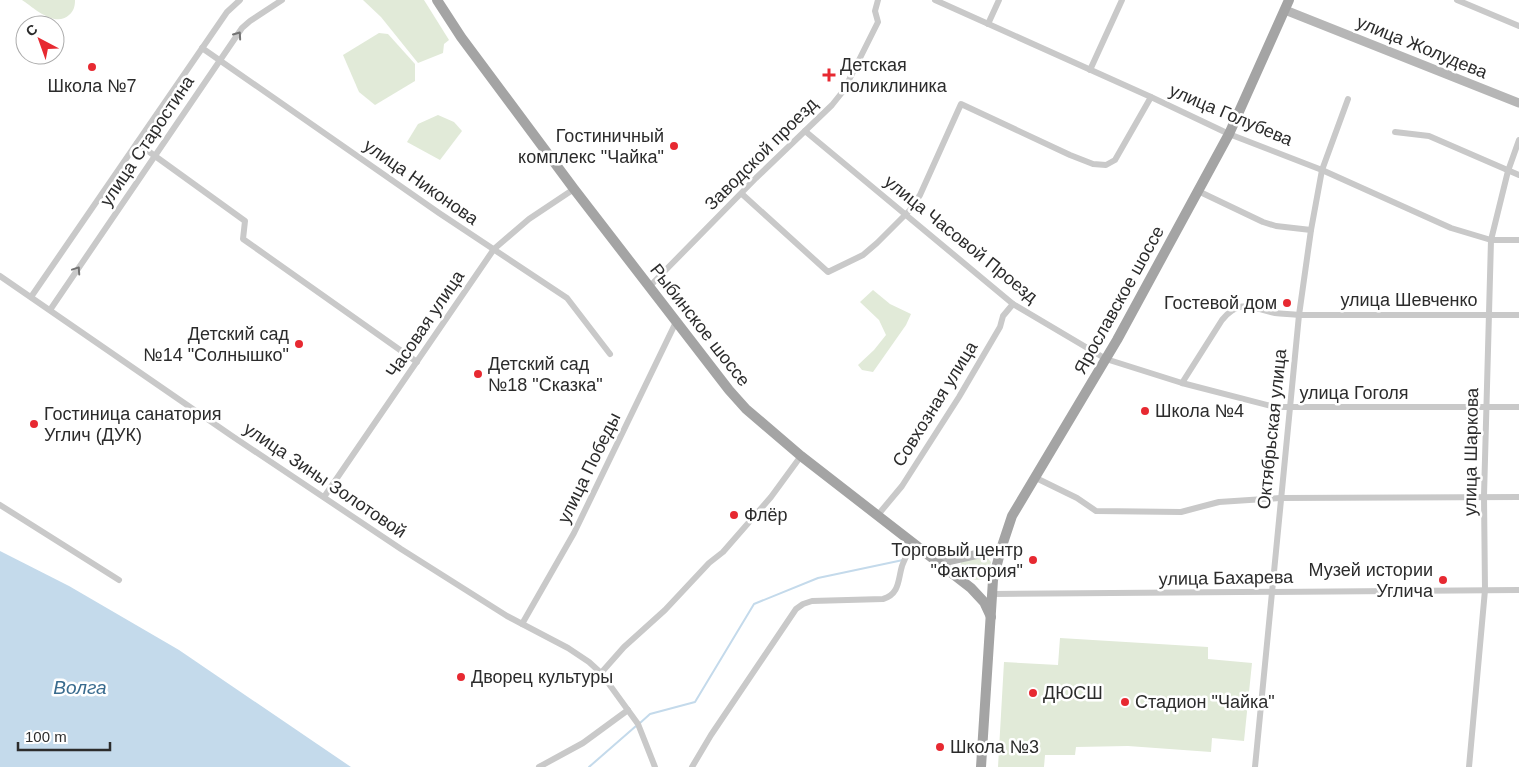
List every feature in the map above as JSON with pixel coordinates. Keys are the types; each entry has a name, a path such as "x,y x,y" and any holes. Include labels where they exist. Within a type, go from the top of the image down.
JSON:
{"main road":[{"name":"Рыбинское шоссе","path":"437,0 461,37 574,189 729,390 746,409 801,456 978,594 992,618"},
{"name":"улица Жолудева","path":"1287,5 1519,103"},
{"name":"Ярославское шоссе","path":"981,767 992,618 992,594 995,570 1012,516 1106,359 1198,191 1228,134 1287,5"},
{"path":"938,563 1001,549"}],"street":[{"name":"улица Старостина","path":"31,297 227,12 240,0"},
{"name":"улица Старостина","path":"50,310 246,24 282,0"},
{"name":"Заводской проезд","path":"649,286 832,105 844,90 878,22 875,11 878,0"},
{"name":"улица Голубева","path":"935,0 1151,97 1228,134 1322,170 1451,228 1491,240 1519,240"},
{"path":"988,24 999,0"},
{"path":"1090,70 1122,0"},
{"path":"1457,0 1519,26"},
{"name":"улица Никонова","path":"202,48 439,213 567,298 610,354"},
{"path":"742,194 828,272 863,255 906,215 920,194 961,104 1070,155 1093,164 1106,165 1115,160 1151,97"},
{"name":"Октябрьская улица","path":"1255,767 1299,315 1322,170 1348,99"},
{"name":"улица Часовой Проезд","path":"805,131 1013,304 1106,359"},
{"path":"1395,132 1429,136 1519,175"},
{"name":"улица Шаркова","path":"1469,767 1485,590 1484,496 1491,240 1508,171 1519,140"},
{"path":"136,143 245,221 243,239 417,362"},
{"name":"Часовая улица","path":"324,497 494,249 529,219 574,189"},
{"path":"1198,191 1263,222 1276,226 1311,230"},
{"name":"улица Зины Золотовой","path":"0,276 232,436 462,589 568,648 601,673 644,736 655,767"},
{"name":"Совхозная улица","path":"877,516 902,486 959,397 1000,327 1003,316 1013,304"},
{"name":"улица Шевченко","path":"1182,383 1222,320 1234,309 1246,305 1276,313 1299,315 1519,315"},
{"name":"улица Победы","path":"522,624 574,534 676,322"},
{"name":"улица Гоголя","path":"1106,359 1182,383 1275,407 1519,407"},
{"path":"601,673 624,647 665,610 709,563 723,552 771,497 801,456"},
{"path":"1034,477 1077,498 1096,510 1181,512 1219,502 1280,498 1519,497"},
{"path":"0,505 119,580"},
{"path":"692,767 711,735 796,609 812,601 884,599 892,596 897,588 902,566 912,543"},
{"name":"улица Бахарева","path":"992,594 1519,590"},
{"path":"539,767 583,743 628,710"}],"green space":[{"path":"22,0 75,0 74,8 65,17 65,15 45,15"},
{"path":"363,0 424,0 449,40 444,44 443,53 418,63 381,17"},
{"path":"379,33 388,34 415,64 415,81 375,105 359,92 343,55"},
{"path":"438,115 454,122 462,131 440,160 407,142 418,124"},
{"path":"873,290 890,304 911,314 906,325 873,372 862,370 858,365 886,335 879,320 860,302"},
{"path":"985,555 991,562 987,577 978,580 968,578 962,572 961,562"},
{"name":"Стадион \"Чайка\"","path":"1060,638 1208,647 1208,659 1252,663 1244,741 1212,738 1211,752 1128,746 1076,747 1075,755 1045,755 1044,767 998,767 1004,662 1058,665"}],"water":[{"name":"Волга","path":"0,551 69,586 179,650 351,767 0,767"}],"waterway":[{"path":"640,723 650,714 695,702 754,604 818,578 903,560"},
{"path":"589,767 636,726"}],"place":[{"name":"Школа №7","path":"92,67"},
{"name":"Детская поликлиника","path":"829,75"},
{"name":"Гостиничный комплекс \"Чайка\"","path":"674,146"},
{"name":"Гостевой дом","path":"1287,303"},
{"name":"Детский сад №14 \"Солнышко\"","path":"299,344"},
{"name":"Детский сад №18 \"Сказка\"","path":"478,374"},
{"name":"Школа №4","path":"1145,411"},
{"name":"Гостиница санатория Углич (ДУК)","path":"34,424"},
{"name":"Флёр","path":"734,515"},
{"name":"Торговый центр \"Фактория\"","path":"1033,560"},
{"name":"Музей истории Углича","path":"1443,580"},
{"name":"Дворец культуры","path":"461,677"},
{"name":"ДЮСШ","path":"1033,693"},
{"name":"Стадион \"Чайка\"","path":"1125,702"},
{"name":"Школа №3","path":"940,747"}]}
